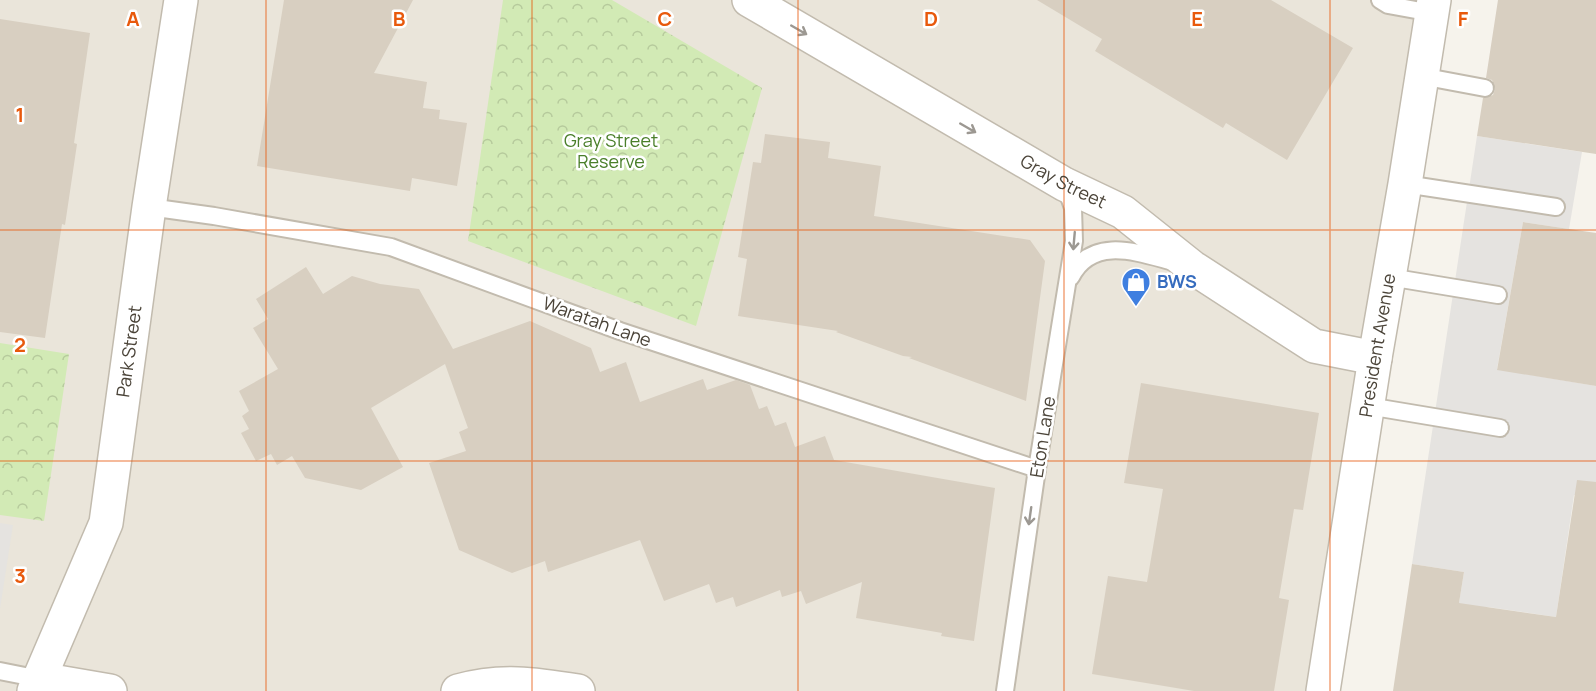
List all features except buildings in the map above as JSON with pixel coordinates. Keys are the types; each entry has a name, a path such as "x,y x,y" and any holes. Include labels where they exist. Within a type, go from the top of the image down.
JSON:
{"street":[{"name":"Park Street","path":"37,685 106,523 149,207 181,0"},
{"name":"Gray Street","path":"749,0 1064,184 1123,212 1192,267 1314,346 1375,358"},
{"name":"President Avenue","path":"1323,691 1433,6"},
{"path":"473,689 505,683 532,684 578,691"},
{"path":"37,685 110,691"}],"lane":[{"path":"1380,0 1388,4 1433,6"},
{"path":"1421,76 1485,88"},
{"name":"Eton Lane","path":"1005,691 1075,226 1071,199 1064,184"},
{"path":"1405,184 1556,207"},
{"name":"Waratah Lane","path":"149,207 390,247 620,331 1038,469"},
{"path":"1067,286 1082,260 1106,251 1133,252 1192,267"},
{"path":"1389,277 1498,295"},
{"path":"1368,406 1500,428"},
{"path":"0,671 37,685"}],"shaded area":[{"path":"0,0 1434,0 1323,691 0,691"},
{"path":"1477,136 1582,152 1569,229 1523,222 1497,369 1596,386 1596,498 1574,495 1556,617 1488,607 1457,615 1464,572 1412,564"},
{"path":"0,523 13,525 0,609"}],"green space":[{"name":"Gray Street Reserve","path":"503,0 612,0 762,88 696,326 468,241"},
{"path":"0,343 69,354 44,521 0,515"}],"place":[{"name":"BWS","path":"1136,308"}]}
